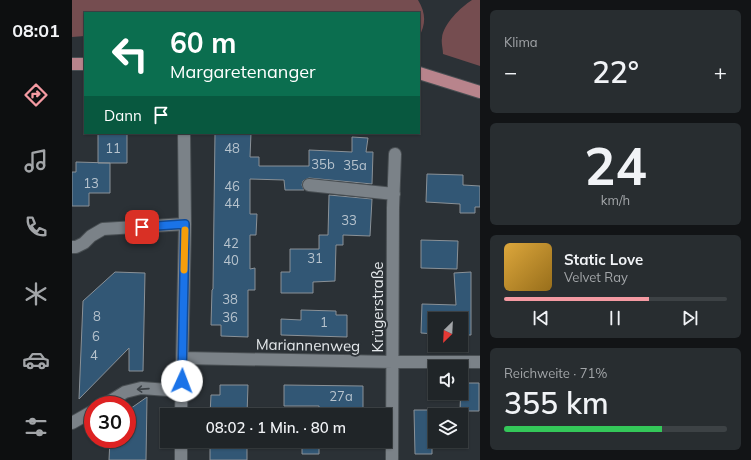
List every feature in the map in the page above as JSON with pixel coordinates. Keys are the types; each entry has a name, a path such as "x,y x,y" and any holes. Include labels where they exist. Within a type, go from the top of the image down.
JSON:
{"main road":[{"path":"72,64 84,64"},
{"path":"420,73 480,92"}],"street":[{"path":"181,408 185,224 184,134"},
{"name":"Krügerstraße","path":"392,460 395,154"},
{"path":"309,185 394,194"},
{"path":"72,247 76,247 84,243 91,236 103,229 185,224"},
{"name":"Mariannenweg","path":"183,358 480,362"},
{"path":"119,396 125,392 141,388 182,390"},
{"path":"72,423 84,416"},
{"path":"181,448 181,460"}],"shaded area":[{"path":"72,0 418,0 424,14 424,23 420,35 420,12 84,12 84,36 72,37"},
{"path":"472,0 480,0 480,66 443,54 442,40 446,27 458,11"}],"building":[{"path":"98,134 127,134 127,163 98,163"},
{"path":"215,134 251,134 250,157 259,157 259,166 309,166 309,150 352,152 352,137 368,138 366,152 373,152 372,184 309,178 303,181 302,185 304,190 285,190 284,180 250,179 250,214 257,214 256,235 250,235 250,269 255,268 255,290 248,290 248,337 221,336 221,325 211,325 213,289"},
{"path":"76,162 110,163 110,193 89,193 89,206 72,206 72,172 76,172"},
{"path":"427,174 463,175 463,185 480,186 480,207 475,207 475,213 460,213 460,204 426,202"},
{"path":"329,195 372,199 370,236 343,235 343,245 336,245 335,281 313,282 313,293 281,293 281,272 290,272 290,249 319,249 319,235 328,235"},
{"path":"154,215 154,218 138,219 138,216"},
{"path":"155,233 155,239 140,241 139,234"},
{"path":"421,240 458,241 457,269 421,268"},
{"path":"115,272 145,273 143,371 129,371 129,348 79,399 83,301"},
{"path":"471,272 471,335 468,335 468,312 428,312 428,334 421,333 422,304 456,305 454,273"},
{"path":"301,310 336,311 336,315 347,315 347,337 281,335 281,319 301,320"},
{"path":"468,383 479,383 479,411 468,411 468,408 460,408 460,400 468,400"},
{"path":"220,385 248,385 247,408 210,408 211,395 220,395"},
{"path":"284,385 363,386 363,408 284,406"},
{"path":"147,397 146,460 109,460 110,448 136,448 136,405"},
{"path":"414,410 428,410 428,448 432,448 432,454 415,454"},
{"path":"210,448 247,448 247,460 210,460"},
{"path":"302,448 319,448 319,454 302,454"}],"slow traffic":[{"path":"184,270 185,230"}],"route":[{"path":"142,227 185,224 182,381"}]}
